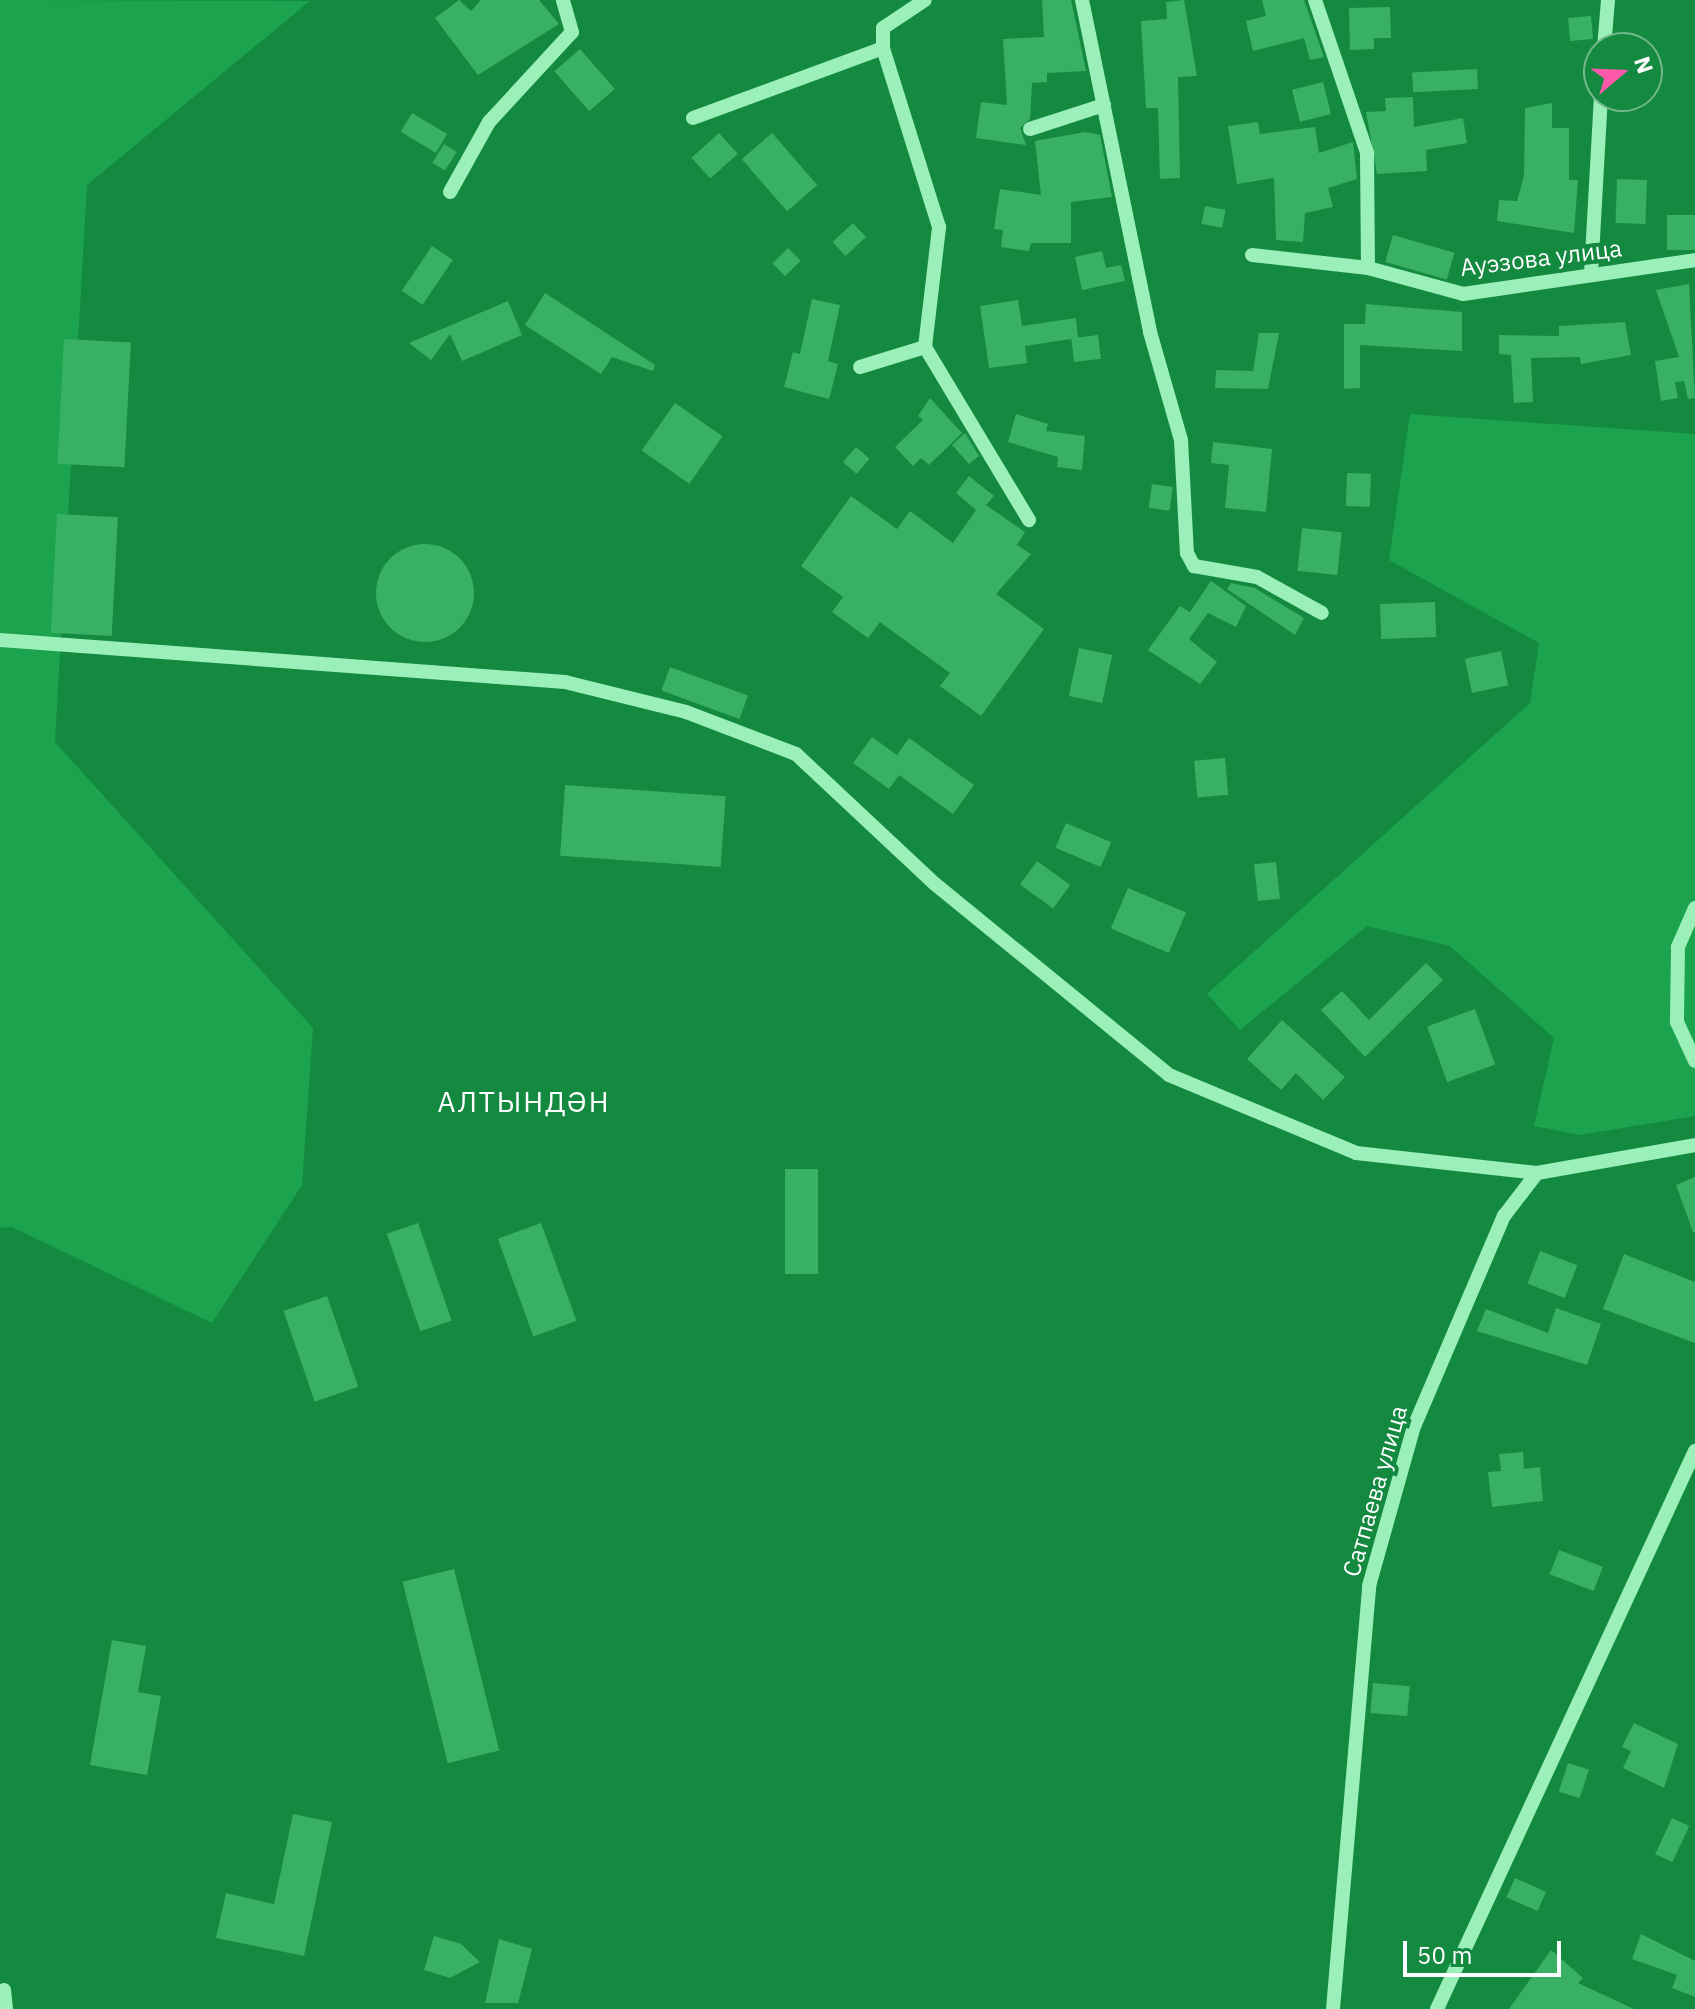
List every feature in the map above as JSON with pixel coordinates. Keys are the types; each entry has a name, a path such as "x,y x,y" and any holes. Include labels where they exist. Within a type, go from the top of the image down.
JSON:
{"street":[{"path":"450,192 489,122 572,32 563,0"},
{"path":"925,0 883,28 883,48 939,227 925,347 1029,520"},
{"path":"1082,0 1150,332 1181,440 1187,553 1194,566 1257,577 1322,613"},
{"path":"1315,0 1367,153 1368,268"},
{"path":"1605,32 1608,0"},
{"path":"693,118 883,48"},
{"path":"1030,129 1104,105"},
{"path":"1591,274 1600,112"},
{"name":"Ауэзова улица","path":"1252,255 1368,268 1463,294 1695,260"},
{"path":"860,367 925,347"},
{"path":"0,640 565,682 686,712 796,754 935,884 1169,1075 1356,1153 1537,1173 1695,1145"},
{"path":"1695,908 1678,947 1677,1022 1695,1061"},
{"name":"Сатпаева улица","path":"1333,2009 1369,1586 1413,1429 1504,1216 1537,1173"},
{"path":"1437,2009 1695,1451"},
{"path":"4,1990 6,2009"}],"green space":[{"path":"0,0 310,1 87,185 55,742 313,1028 302,1185 212,1323 12,1227 0,1228"},
{"path":"1410,414 1695,434 1695,1116 1580,1135 1534,1126 1554,1038 1450,946 1367,926 1240,1030 1207,994 1530,703 1539,643 1389,560"}],"building":[{"path":"459,0 471,11 481,0 539,0 559,24 478,75 435,18"},
{"path":"1042,0 1071,0 1086,71 1047,73 1047,82 1032,83 1030,119 1020,128 1026,145 976,138 981,102 1007,105 1003,39 1044,37"},
{"path":"1184,0 1197,76 1178,77 1180,178 1160,179 1158,108 1146,108 1141,21 1167,19 1166,2"},
{"path":"1262,0 1304,0 1324,57 1310,60 1304,38 1253,51 1246,21 1266,16"},
{"path":"1390,7 1391,38 1374,38 1374,49 1350,50 1349,8"},
{"path":"1591,16 1592,32 1583,32 1583,40 1570,41 1568,18"},
{"path":"580,49 615,89 589,111 554,71"},
{"path":"1477,69 1478,89 1413,92 1412,72"},
{"path":"1323,82 1331,114 1300,122 1292,90"},
{"path":"1413,97 1414,127 1463,118 1467,143 1426,150 1427,171 1377,174 1366,112 1386,111 1385,98"},
{"path":"1552,103 1552,128 1569,128 1569,180 1578,180 1574,233 1497,221 1499,200 1517,201 1524,176 1525,108"},
{"path":"412,113 447,134 436,153 401,132"},
{"path":"1258,122 1260,134 1315,127 1319,153 1353,142 1357,179 1328,188 1333,207 1305,213 1303,242 1276,240 1274,178 1237,184 1228,126"},
{"path":"1085,132 1100,135 1112,197 1071,202 1071,243 1031,243 1029,251 1001,247 1003,230 994,229 1000,189 1041,195 1035,141"},
{"path":"719,133 738,154 710,179 692,158"},
{"path":"772,133 817,185 787,211 742,159"},
{"path":"444,144 457,152 445,171 432,163"},
{"path":"1617,179 1647,180 1645,224 1615,223"},
{"path":"1205,206 1226,210 1222,228 1202,224"},
{"path":"1667,215 1695,215 1695,250 1667,250"},
{"path":"853,223 866,237 845,256 833,242"},
{"path":"1393,235 1455,253 1447,280 1385,262"},
{"path":"432,246 453,260 423,305 402,291"},
{"path":"788,248 801,261 785,276 772,264"},
{"path":"1102,251 1106,268 1121,265 1125,281 1082,290 1075,257"},
{"path":"1689,284 1695,398 1688,399 1684,381 1675,382 1678,398 1661,401 1655,361 1679,357 1656,290"},
{"path":"545,293 655,365 653,371 612,357 601,374 525,325"},
{"path":"812,299 840,305 828,361 838,364 829,399 784,387 793,352 800,354"},
{"path":"1018,300 1022,326 1076,318 1078,338 1025,346 1027,363 989,368 980,306"},
{"path":"508,301 522,335 462,361 450,334 431,360 409,343"},
{"path":"1366,304 1462,312 1462,351 1360,345 1360,388 1344,389 1344,324 1365,324"},
{"path":"1625,322 1631,355 1581,364 1580,357 1531,358 1533,402 1514,403 1511,355 1499,354 1499,335 1559,336 1559,326"},
{"path":"1259,333 1279,333 1268,389 1215,388 1216,370 1253,371"},
{"path":"1098,335 1101,359 1074,362 1071,338"},
{"path":"64,339 131,343 124,467 57,464"},
{"path":"930,398 962,433 929,465 921,458 913,466 895,447 923,420 918,416"},
{"path":"675,403 723,436 689,484 642,451"},
{"path":"1016,414 1048,424 1046,431 1085,436 1082,470 1057,467 1058,457 1008,442"},
{"path":"965,433 979,456 969,464 952,445"},
{"path":"1213,442 1272,449 1266,512 1225,508 1229,465 1211,463"},
{"path":"856,447 870,459 856,474 843,462"},
{"path":"1347,473 1371,474 1370,507 1346,506"},
{"path":"969,476 994,496 986,505 1025,532 1017,545 1031,554 996,594 1044,629 981,716 940,686 950,673 880,622 868,638 832,612 843,597 801,566 851,496 897,529 910,511 953,543 976,510 956,493"},
{"path":"1152,484 1173,487 1169,511 1149,508"},
{"path":"57,514 118,517 112,636 51,633"},
{"path":"1302,528 1342,532 1337,575 1298,571"},
{"path":"425,544 444,548 459,559 470,574 474,593 470,612 459,627 444,638 425,642 406,638 391,627 380,612 376,593 380,574 391,559 406,548"},
{"path":"1211,581 1246,606 1236,627 1208,613 1189,639 1217,662 1200,684 1148,650 1180,606 1190,612"},
{"path":"1231,583 1255,588 1304,618 1295,635 1227,589"},
{"path":"1435,602 1436,637 1381,639 1380,604"},
{"path":"1079,648 1112,655 1102,703 1069,696"},
{"path":"1501,651 1508,685 1472,693 1465,659"},
{"path":"670,667 748,695 739,719 661,690"},
{"path":"872,737 897,755 909,738 974,785 953,814 899,775 889,789 853,763"},
{"path":"1225,758 1228,795 1197,798 1194,761"},
{"path":"565,785 726,796 721,867 560,856"},
{"path":"1066,823 1111,842 1101,867 1055,848"},
{"path":"1037,861 1070,885 1053,909 1020,884"},
{"path":"1276,862 1280,899 1258,901 1254,864"},
{"path":"1128,888 1186,913 1169,953 1111,929"},
{"path":"1426,963 1443,980 1365,1057 1321,1010 1342,991 1369,1020"},
{"path":"1475,1009 1495,1064 1447,1082 1427,1026"},
{"path":"1282,1020 1345,1077 1323,1100 1296,1073 1281,1090 1247,1059"},
{"path":"785,1169 818,1169 818,1274 785,1274"},
{"path":"1695,1177 1695,1232 1693,1232 1676,1185"},
{"path":"418,1223 452,1320 420,1331 387,1234"},
{"path":"541,1223 577,1321 533,1336 498,1239"},
{"path":"1540,1251 1577,1265 1565,1298 1527,1284"},
{"path":"1624,1254 1695,1282 1695,1343 1603,1309"},
{"path":"327,1296 358,1387 315,1402 284,1311"},
{"path":"1556,1308 1601,1324 1587,1365 1477,1331 1486,1309 1548,1333"},
{"path":"1523,1452 1524,1469 1540,1467 1543,1501 1492,1507 1488,1472 1501,1471 1499,1454"},
{"path":"1559,1550 1603,1567 1594,1591 1550,1574"},
{"path":"454,1569 499,1750 448,1763 403,1582"},
{"path":"112,1640 146,1646 138,1692 161,1696 147,1775 90,1765"},
{"path":"1373,1683 1410,1686 1407,1716 1370,1713"},
{"path":"1634,1723 1678,1744 1664,1788 1623,1768 1631,1751 1622,1747"},
{"path":"1568,1763 1589,1770 1580,1798 1559,1792"},
{"path":"293,1814 332,1822 304,1956 216,1938 226,1893 274,1904"},
{"path":"1672,1818 1689,1826 1672,1862 1655,1854"},
{"path":"1515,1878 1546,1892 1538,1911 1506,1897"},
{"path":"1641,1934 1695,1961 1695,1997 1672,1988 1677,1975 1632,1959"},
{"path":"434,1936 461,1944 480,1962 450,1978 424,1970"},
{"path":"499,1939 532,1949 518,2003 485,2003"},
{"path":"1551,1950 1583,1978 1578,1983 1634,2009 1509,2009"}],"district":[{"name":"АЛТЫНДӘН","path":"524,1102"}]}
